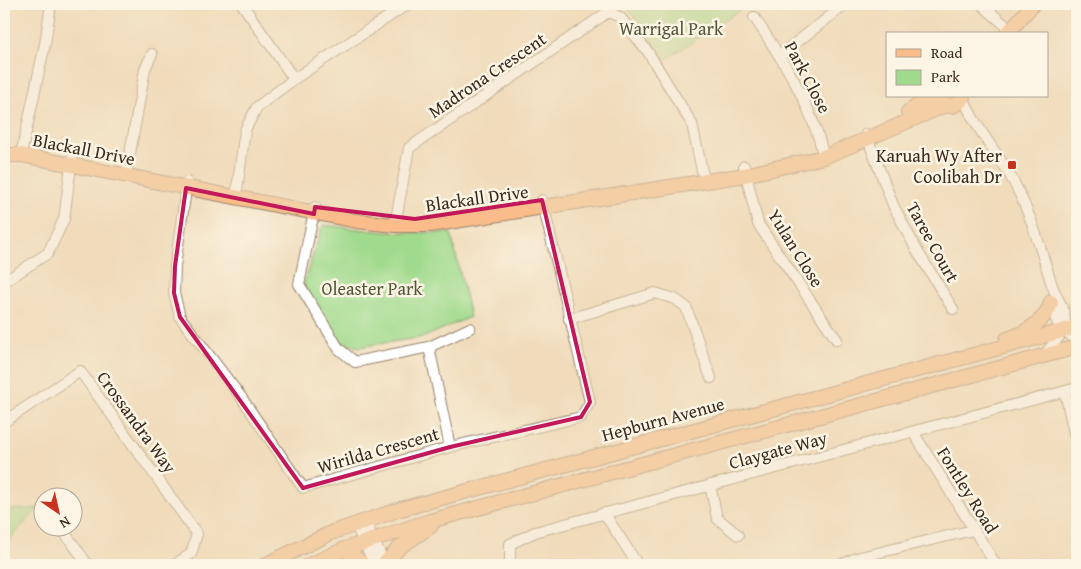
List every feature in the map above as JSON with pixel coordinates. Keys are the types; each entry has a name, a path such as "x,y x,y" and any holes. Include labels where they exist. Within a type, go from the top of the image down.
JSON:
{"main road":[{"path":"1013,32 1033,4"},
{"path":"1013,32 1042,4"},
{"name":"Blackall Drive","path":"867,136 930,98"},
{"name":"Blackall Drive","path":"4,146 71,162 314,210 396,221 455,223 543,204 745,170 823,152 953,100"},
{"name":"Blackall Drive","path":"4,154 22,151"},
{"path":"954,360 972,349 1012,338 1029,328 1049,312 1051,302"},
{"name":"Hepburn Avenue","path":"265,565 333,532 410,507 1077,327"},
{"path":"308,565 345,549 454,514 1077,347"},
{"path":"381,565 415,535 454,514"},
{"path":"345,549 364,565"}],"street":[{"path":"22,151 51,4"},
{"path":"242,4 294,79"},
{"path":"236,194 245,130 257,107 294,79 408,4"},
{"path":"780,55 846,4"},
{"path":"982,4 1011,32"},
{"name":"Madrona Crescent","path":"396,221 409,148 608,12 620,17 648,52 692,124 703,176"},
{"name":"Park Close","path":"754,17 780,55 811,111 823,152"},
{"path":"126,172 145,70 152,54"},
{"path":"953,100 975,123 1022,197 1038,234 1051,284 1059,300 1066,322 1062,331 1042,356"},
{"name":"Taree Court","path":"867,136 894,205 916,249 953,309"},
{"path":"4,282 48,253 64,219 71,162"},
{"name":"Yulan Close","path":"745,170 758,224 837,340"},
{"name":"Wirilda Crescent","path":"187,185 175,266 174,293 180,317 241,397 303,488 450,447 581,417 590,402 543,204"},
{"path":"314,210 299,284 339,349 355,362 429,348 470,328"},
{"path":"1051,284 1051,302 1057,322 1062,331 1077,339"},
{"path":"569,319 655,293 675,299 686,307 711,378"},
{"path":"429,348 450,447"},
{"name":"Crossandra Way","path":"4,422 80,371 197,534 191,554 174,565"},
{"name":"Claygate Way","path":"510,565 510,544 521,537 604,513 1077,388"},
{"path":"1066,392 1077,446"},
{"name":"Fontley Road","path":"913,432 996,565"},
{"path":"710,485 717,518 738,535"},
{"path":"604,513 638,565"},
{"path":"360,523 381,565"},
{"path":"840,565 856,558 973,530"},
{"path":"67,536 88,565"}],"highlighted area":[{"path":"186,188 314,214 315,207 415,219 542,200 590,402 581,417 450,447 303,488 180,317 174,293 175,266"}],"green space":[{"name":"Warrigal Park","path":"625,4 749,4 665,60"},
{"name":"Oleaster Park","path":"323,225 385,232 451,233 470,317 424,337 358,347 336,340 303,285"},
{"path":"32,508 32,515 4,546 4,510"}],"place":[{"name":"Karuah Wy After Coolibah Dr","path":"1012,165"}]}
